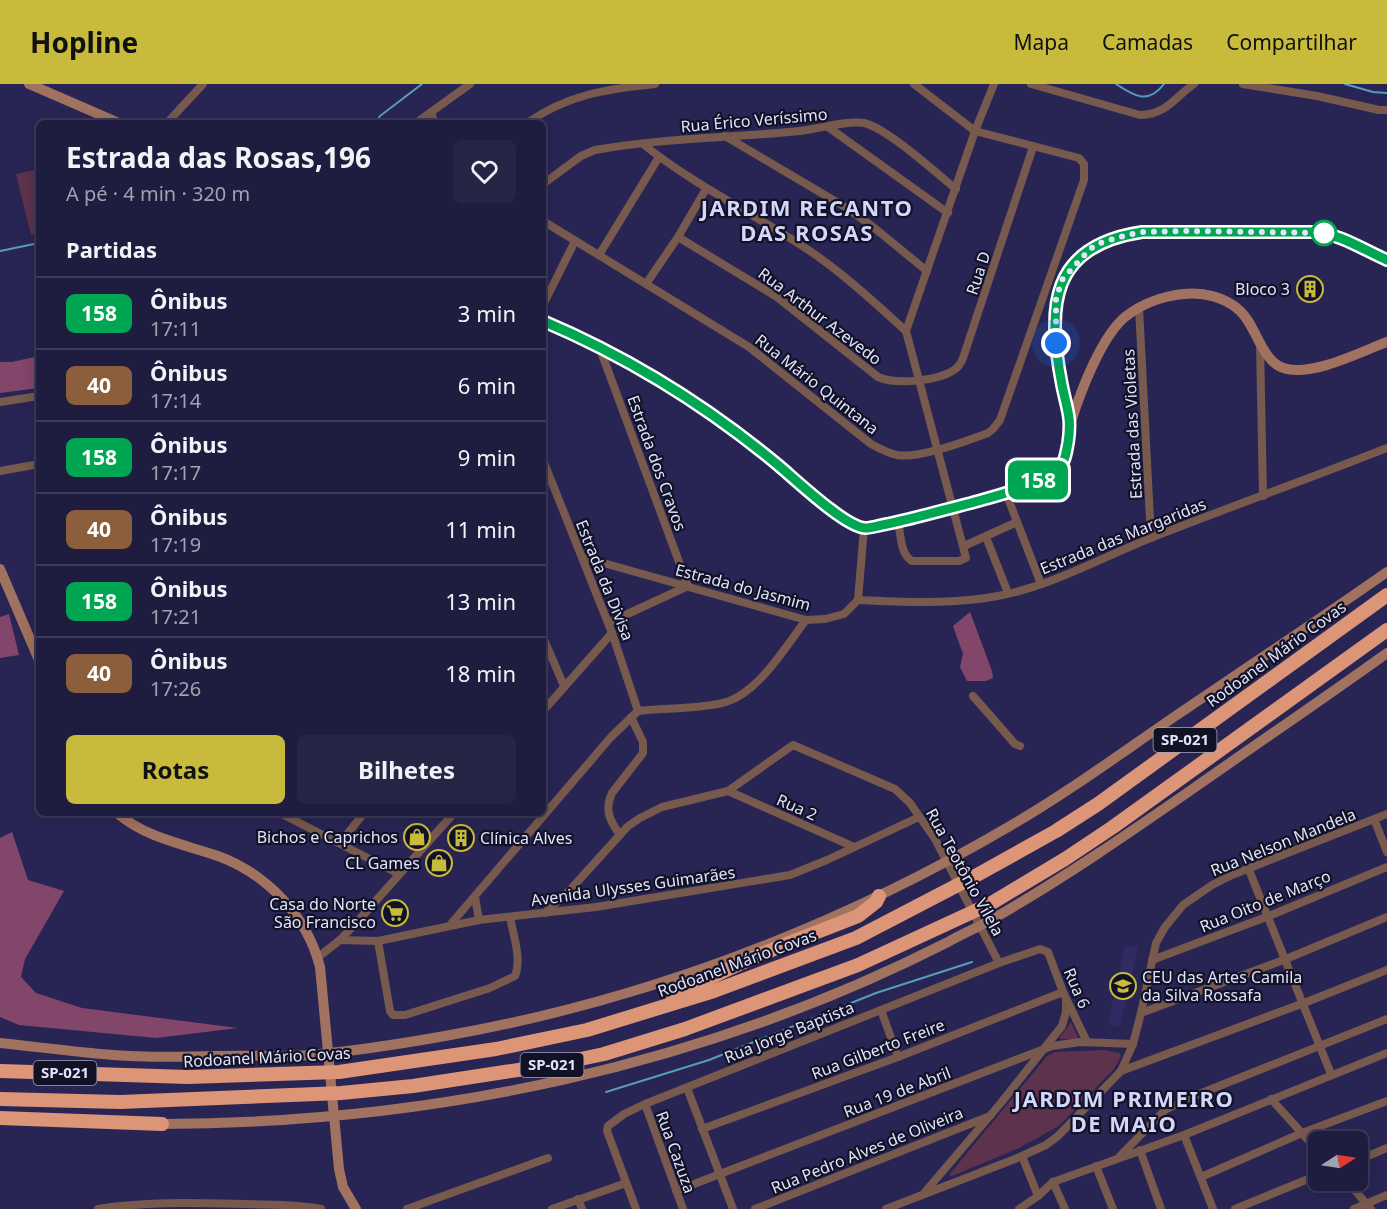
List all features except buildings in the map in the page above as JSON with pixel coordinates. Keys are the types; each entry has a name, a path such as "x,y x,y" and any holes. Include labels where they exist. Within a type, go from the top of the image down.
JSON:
{"highway":[{"name":"Rodoanel Mário Covas","path":"0,1071 188,1077 339,1072 422,1061 544,1040 587,1030 714,991 855,938 1056,831 1098,804 1387,595"},
{"name":"SP-021","path":"0,1099 120,1102 340,1093 413,1086 557,1064 604,1054 726,1014 858,965 960,919 993,911 1387,630"},
{"path":"657,1009 709,979 858,915 876,902 879,897"},
{"path":"0,1118 162,1124"},
{"path":"0,1126 134,1127 162,1124"}],"main road":[{"path":"29,84 112,120"},
{"path":"1071,422 1062,385 1056,343 1056,299 1062,280 1097,244 1142,232 1315,232 1341,239 1387,260"},
{"path":"546,322 665,384 726,423 833,512 850,523 864,528 898,522 1006,493 1049,475 1065,459 1071,422 1084,385 1105,343 1117,325 1139,308 1162,298 1180,294 1207,295 1232,304 1241,311 1268,356 1284,369 1316,368 1387,342"},
{"path":"0,569 36,647"},
{"path":"0,1043 114,1056 173,1058 311,1054 401,1044 520,1021 656,984 777,940 879,897 1009,827 1066,791 1387,572"},
{"path":"162,1124 216,1124 388,1111 470,1100 576,1078 681,1050 775,1018 863,983 944,944 993,911 1122,838 1387,653"},
{"path":"122,816 147,833 220,857 249,871 289,906 303,928 317,958 327,1033 334,1131 343,1187 356,1209"}],"street":[{"path":"170,120 203,84"},
{"path":"420,120 470,84"},
{"path":"532,120 568,99 602,90 656,84"},
{"path":"914,84 975,131 1032,147"},
{"path":"906,331 975,131 994,84"},
{"path":"1030,84 1140,115 1152,115 1163,110 1194,84"},
{"path":"1243,84 1387,110"},
{"path":"431,112 434,120"},
{"name":"Rua Érico Veríssimo","path":"546,182 581,156 595,150 853,123 873,126 956,189"},
{"path":"828,127 948,213"},
{"path":"754,134 755,153"},
{"path":"725,136 845,207 872,226 927,272"},
{"path":"643,144 706,189 830,265 863,291 906,331 966,558 963,561 912,561 904,553 898,522"},
{"name":"Rua Mário Quintana","path":"546,223 749,347 871,444 887,452 909,455 939,449 988,433 1000,420 1084,180 1084,164 1079,158 1032,147"},
{"name":"Rua D","path":"920,381 952,372 963,358 1032,147"},
{"path":"599,255 659,157"},
{"path":"646,284 678,237 706,189"},
{"name":"Rua Arthur Azevedo","path":"678,237 777,297 878,377 895,382 920,381"},
{"path":"546,299 575,241"},
{"name":"Estrada das Violetas","path":"1139,308 1151,538"},
{"path":"1260,342 1263,496"},
{"name":"Estrada dos Cravos","path":"600,349 688,586"},
{"path":"0,402 36,396"},
{"name":"Estrada das Margaridas","path":"858,600 930,602 986,598 1041,584 1151,538 1387,448"},
{"path":"0,471 36,465"},
{"name":"Estrada da Divisa","path":"546,475 612,633 638,711"},
{"path":"1006,493 1041,584"},
{"path":"964,546 1017,522"},
{"path":"858,600 864,528"},
{"path":"986,537 1008,593"},
{"name":"Estrada do Jasmim","path":"582,557 806,620 825,619 844,614 858,600"},
{"path":"608,623 688,586"},
{"path":"546,813 611,737 638,711 716,704 738,697 752,688 806,620"},
{"path":"546,707 612,633"},
{"path":"546,644 564,686"},
{"path":"973,696 1015,744 1020,746"},
{"path":"620,835 610,819 607,810 608,801 643,753 644,747 631,717"},
{"name":"Rua Teotônio Vilela","path":"545,913 570,890 633,822 649,812 728,791 794,745 895,789 910,803 934,839 999,963"},
{"name":"Rua 2","path":"728,791 854,847"},
{"name":"Rua Nelson Mandela","path":"886,1209 1022,1156 1046,1145 1058,1136 1121,1071 1133,1044 1156,943 1165,927 1183,905 1212,885 1232,875 1387,814"},
{"path":"286,816 399,874"},
{"path":"340,843 362,816"},
{"path":"317,958 340,940 451,816"},
{"path":"450,925 544,816"},
{"name":"Avenida Ulysses Guimarães","path":"340,940 378,941 479,920 596,908 790,875 919,817"},
{"path":"1374,819 1387,852"},
{"name":"Rua Oito de Março","path":"1152,960 1269,916 1387,867"},
{"path":"1249,870 1331,1074"},
{"path":"570,890 570,910"},
{"path":"475,897 479,920"},
{"path":"378,941 390,1011 393,1015 405,1015 515,976 518,970 510,917"},
{"path":"1141,1013 1286,959 1387,918"},
{"name":"Rua Jorge Baptista","path":"626,1183 608,1131 608,1126 624,1114 999,963 1040,949"},
{"name":"Rua 6","path":"1040,949 1048,952 1064,994 1087,1042"},
{"path":"1121,1071 1387,970"},
{"path":"924,1194 1062,1026 1066,1012 1064,994"},
{"name":"Rua Gilberto Freire","path":"702,1129 1064,994"},
{"path":"881,1010 898,1057"},
{"path":"1119,1157 1165,1110 1184,1100 1387,1019"},
{"name":"Rua 19 de Abril","path":"676,1191 1042,1050 1066,1043 1133,1044"},
{"path":"1021,1208 1053,1182 1184,1135 1387,1053"},
{"path":"687,1088 733,1209"},
{"path":"1271,1099 1308,1140"},
{"path":"1201,1177 1302,1133 1387,1101"},
{"name":"Rua Cazuza","path":"645,1104 683,1209"},
{"name":"Rua Pedro Alves de Oliveira","path":"755,1209 990,1116"},
{"path":"1184,1135 1213,1209"},
{"path":"1368,1156 1387,1148"},
{"path":"1140,1150 1161,1209"},
{"path":"1022,1156 1038,1196"},
{"path":"407,1209 548,1158"},
{"path":"1096,1166 1113,1209"},
{"path":"1235,1209 1308,1179"},
{"path":"1053,1182 1065,1209"},
{"path":"552,1209 626,1183 636,1209"},
{"path":"1356,1191 1369,1206"},
{"path":"1354,1209 1369,1206 1387,1195"},
{"path":"578,1199 582,1209"},
{"path":"98,1209 167,1204 307,1206 321,1209"}],"shaded area":[{"path":"36,170 36,234 31,235 16,174"},
{"path":"36,357 36,388 0,393 0,362"},
{"path":"970,612 992,671 993,678 986,681 967,681 960,667 963,654 953,626"},
{"path":"9,614 19,655 0,658 0,617"},
{"path":"12,832 28,880 64,891 25,959 21,977 36,993 82,1008 238,1028 156,1038 19,1025 0,1017 0,838"},
{"name":"CEU das Artes Camila da Silva Rossafa","path":"1125,945 1138,947 1120,1027 1108,1024"},
{"path":"1071,1022 1079,1039 1060,1039 1060,1037"},
{"path":"1106,1050 1119,1053 1121,1056 1114,1069 1059,1126 1019,1148 952,1176 949,1175 1048,1055 1055,1052"}],"waterway":[{"path":"378,120 422,84"},
{"path":"1116,84 1141,96 1152,95 1164,84"},
{"path":"1345,84 1373,92 1387,93"},
{"path":"0,251 36,244"},
{"path":"606,1092 709,1060 876,993 972,962"}],"bus line":[{"name":"158","path":"546,322 672,388 726,423 833,512 850,523 864,528 932,514 1006,493 1049,475 1065,459 1071,422 1062,385 1056,343 1056,299 1062,280 1097,244 1142,232 1315,232 1341,239 1387,260"}],"place":[{"name":"Bloco 3","path":"1310,289"},
{"name":"Bichos e Caprichos","path":"417,837"},
{"name":"Clínica Alves","path":"461,838"},
{"name":"CL Games","path":"439,863"},
{"name":"Casa do Norte São Francisco","path":"395,913"},
{"name":"CEU das Artes Camila da Silva Rossafa","path":"1123,986"}],"district":[{"name":"JARDIM RECANTO DAS ROSAS","path":"807,220"},
{"name":"JARDIM PRIMEIRO DE MAIO","path":"1124,1112"}],"route":[{"path":"1056,343 1056,299 1062,280 1097,244 1142,232 1324,233"}]}
